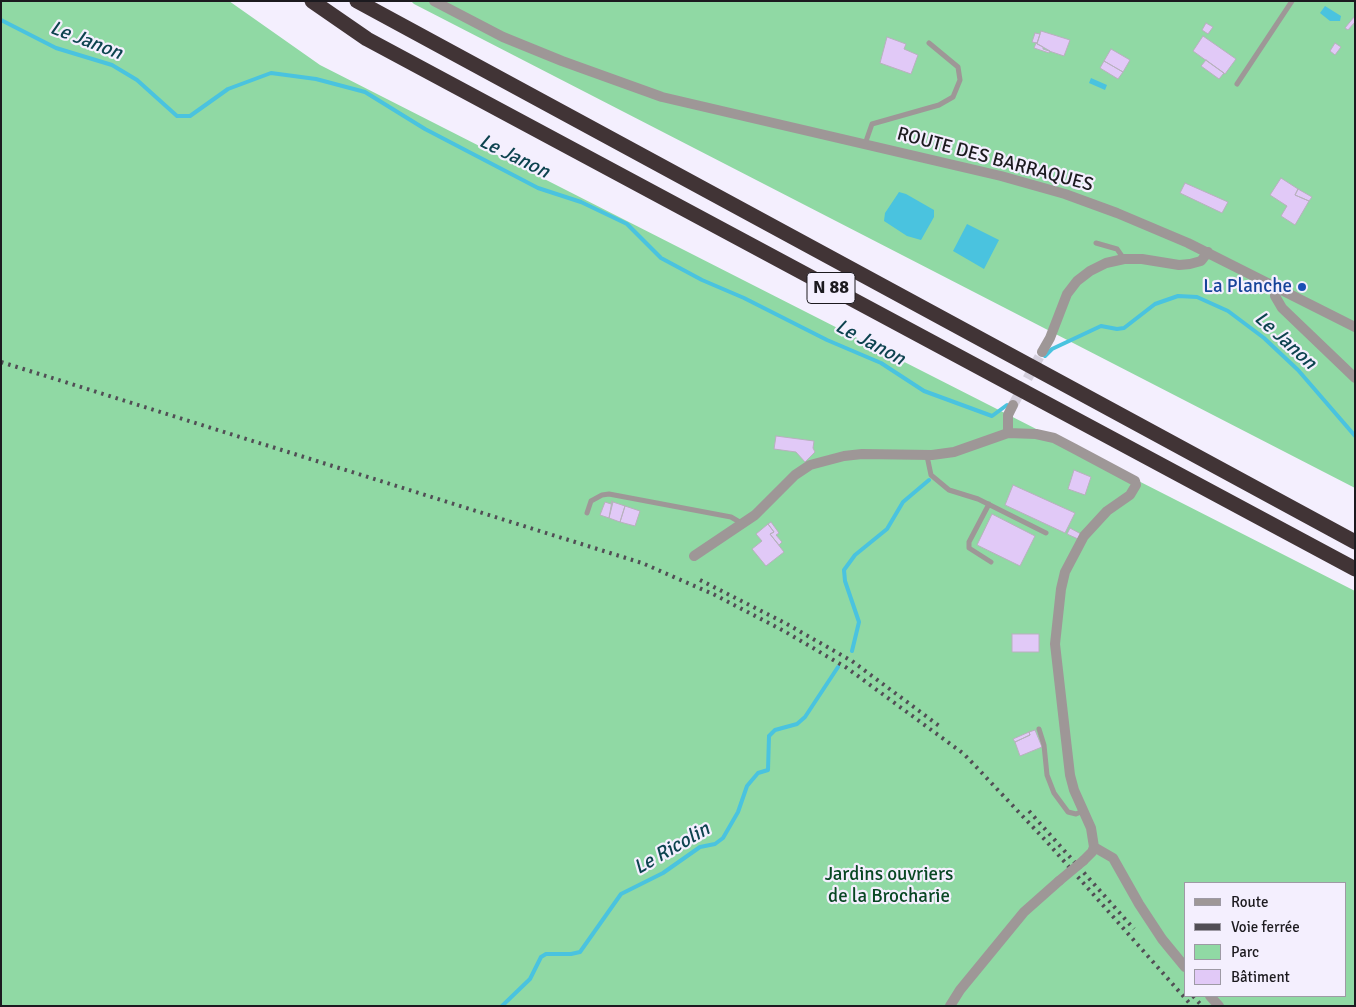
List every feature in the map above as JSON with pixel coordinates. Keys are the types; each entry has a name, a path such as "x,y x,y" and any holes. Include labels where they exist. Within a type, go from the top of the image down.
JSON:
{"highway":[{"name":"N 88","path":"312,1 367,39 1355,569"},
{"name":"N 88","path":"357,1 1355,542"}],"street":[{"name":"ROUTE DES BARRAQUES","path":"434,1 503,37 607,78 662,97 1001,176 1065,194 1117,213 1208,252 1355,327"},
{"path":"1042,352 1050,338 1067,294 1077,281 1106,263 1124,259 1142,259 1179,265 1201,261 1208,252"},
{"path":"1276,287 1275,296 1282,308 1355,378"},
{"path":"1008,433 1008,415 1013,405"},
{"path":"694,556 744,524 796,475 810,465 827,459 862,454 927,456 954,452 1008,433 1036,434 1054,438 1132,478 1136,485 1130,495 1107,511 1084,536 1065,572 1060,589 1056,655 1070,775 1091,828 1094,847 1092,852 1083,861 1024,912 960,990 950,1006"},
{"path":"1094,847 1113,858 1139,904 1162,939 1184,966"}],"lane":[{"path":"1237,84 1292,1"},
{"path":"865,144 872,124 939,105 954,97 960,80 958,67 929,43"},
{"path":"1096,243 1117,249 1124,259"},
{"path":"927,456 931,475 942,486 989,504 1046,533"},
{"path":"587,513 592,501 602,495 609,494 731,517 744,524"},
{"path":"989,504 970,542 969,548 991,562"},
{"path":"1039,729 1044,745 1047,775 1054,793 1068,812 1076,814 1083,811"}],"green space":[{"name":"Jardins ouvriers de la Brocharie","path":"1,1 229,1 320,65 1355,591 1355,1006 1,1006"},
{"path":"411,1 1355,1 1355,488 414,4"}],"water":[{"path":"1325,6 1341,16 1340,21 1330,21 1320,13"},
{"path":"1091,78 1107,85 1105,90 1089,83"},
{"path":"899,192 934,210 934,217 921,240 907,236 884,221 885,213"},
{"path":"967,224 999,240 984,269 953,251"}],"building":[{"path":"1354,17 1355,22 1348,30 1345,28"},
{"path":"1206,23 1213,27 1208,34 1202,30"},
{"path":"1041,31 1070,40 1064,56 1043,49 1043,47 1037,44"},
{"path":"1035,33 1040,34 1037,43 1032,42"},
{"path":"1203,36 1236,59 1225,74 1193,51"},
{"path":"887,37 906,44 904,49 918,55 911,74 880,63"},
{"path":"1036,43 1050,51 1049,53 1034,48"},
{"path":"1335,43 1341,47 1335,55 1330,51"},
{"path":"1111,49 1130,60 1123,72 1104,61"},
{"path":"1206,60 1224,73 1219,79 1201,66"},
{"path":"1104,61 1123,72 1118,79 1100,68"},
{"path":"1281,178 1298,189 1295,195 1309,201 1295,225 1281,216 1287,206 1270,195"},
{"path":"1185,183 1228,202 1222,213 1180,193"},
{"path":"1298,189 1312,197 1309,201 1295,195"},
{"path":"776,436 814,441 813,448 815,452 805,462 796,452 774,449"},
{"path":"1074,470 1091,477 1085,495 1068,489"},
{"path":"1013,485 1075,513 1065,533 1005,505"},
{"path":"612,501 609,518 600,515 605,502 611,504"},
{"path":"613,502 625,506 620,522 609,518"},
{"path":"625,506 640,511 635,526 620,522"},
{"path":"992,514 1035,536 1020,566 977,545"},
{"path":"771,522 779,533 776,535 782,542 779,545 770,534 774,532 768,524"},
{"path":"768,524 774,532 770,534 784,552 766,566 752,549 762,541 756,534"},
{"path":"1070,528 1081,534 1078,539 1067,534"},
{"path":"1012,634 1039,634 1039,652 1012,652"},
{"path":"1035,730 1042,747 1020,756 1015,742 1030,735 1029,732"},
{"path":"1029,732 1030,735 1015,742 1013,739"}],"waterway":[{"name":"Le Janon","path":"1,20 56,48 112,65 137,80 177,116 190,116 228,89 271,73 316,79 365,92 425,129 538,188 581,202 627,224 661,258 702,280 744,298 827,340 881,363 924,391 992,416 1007,405"},
{"name":"Le Janon","path":"1045,356 1052,349 1101,326 1117,329 1124,328 1155,304 1178,296 1197,297 1228,311 1264,338 1298,370 1355,436"},
{"name":"Le Ricolin","path":"852,651 859,622 845,581 844,570 855,555 887,529 903,502 929,480"},
{"name":"Le Ricolin","path":"502,1006 530,979 541,957 546,954 580,952 621,894 663,873 700,847 715,844 723,838 738,812 747,786 758,773 768,770 769,736 775,730 797,724 805,717 838,667"}],"tunnel":[{"path":"1013,405 1042,352"}],"railway":[{"path":"1,362 642,563 713,594 784,631 847,668 964,754 1047,842 1184,997"},
{"path":"700,580 785,623 852,661 942,728"},
{"path":"1029,811 1134,929"},
{"path":"1184,997 1192,1006"},
{"path":"1194,997 1202,1006"}],"place":[{"name":"La Planche","path":"1302,287"}]}
